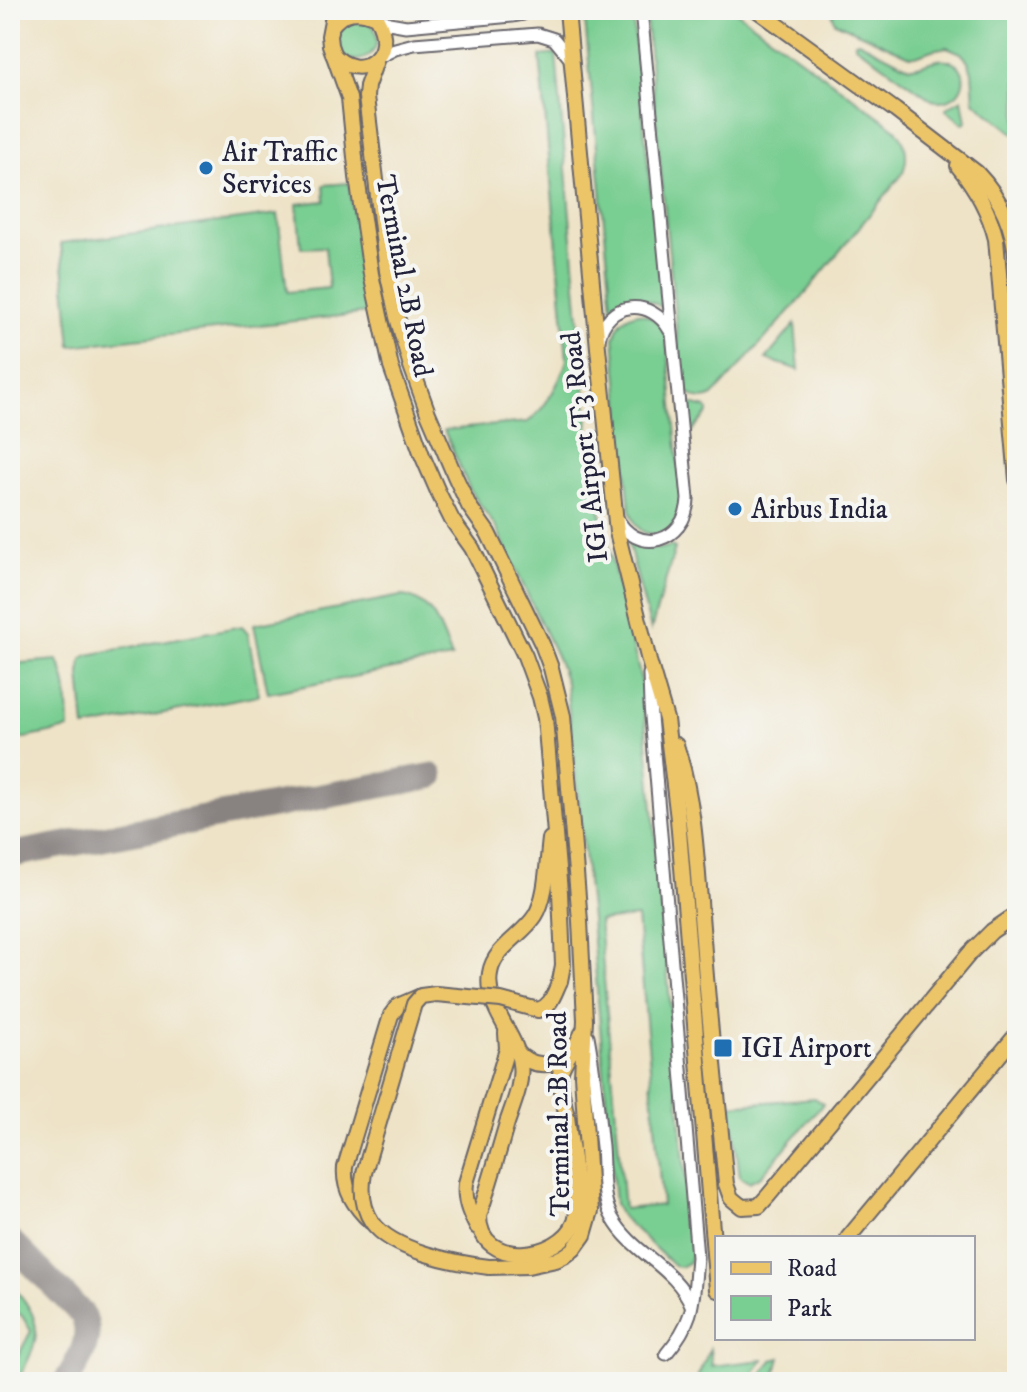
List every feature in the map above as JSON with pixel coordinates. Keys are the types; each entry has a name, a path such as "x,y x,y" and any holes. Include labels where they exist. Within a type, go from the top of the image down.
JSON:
{"main road":[{"path":"331,28 342,15 350,12 374,13 384,33 384,43 377,58 369,64 353,66 339,60 333,54 329,36 334,10"},
{"name":"IGI Airport T3 Road","path":"567,10 614,507 625,568 666,719 678,819 715,1266"},
{"path":"757,10 977,173 1003,209 1012,232 1017,264"},
{"name":"Terminal 2B Road","path":"333,54 349,98 371,274 391,367 439,494 452,520 472,548 533,677 545,718 563,965 550,1003 538,1010 483,998 436,994 421,996 414,1004 364,1173 363,1196 365,1208 377,1228 406,1246 438,1258 489,1267 528,1266 556,1260 574,1249 588,1227 591,1211 582,1075 585,1020 563,716 542,644 488,533 469,506 455,476 428,413 397,317 387,271 366,97 377,58"},
{"path":"943,148 978,193 996,239 1017,480"},
{"path":"439,494 454,488 455,476"},
{"path":"666,719 691,801 726,1184 731,1198 742,1207 759,1206 970,953 992,931 1017,914"},
{"path":"486,1241 479,1225 479,1216 519,1082 520,1062 495,1008 490,971 500,952 530,923 539,908 554,811"},
{"path":"504,1028 507,1049 465,1198 469,1213 486,1241 506,1252 543,1249 563,1239 576,1220 574,1167 560,1081 562,1068 577,1044 585,1020"},
{"path":"850,1236 1017,1034"},
{"path":"517,1052 529,1062 546,1065 568,1056"}],"street":[{"path":"374,13 389,23 406,26 512,16 530,10"},
{"path":"614,507 623,528 643,540 666,537 676,531 688,511 641,10"},
{"path":"377,58 414,44 538,34 554,39 573,61"},
{"path":"598,348 604,323 625,308 651,310 662,318 673,341"},
{"path":"649,661 650,705 697,1257 692,1310 686,1328 666,1354"},
{"path":"585,1020 595,1077 607,1210 622,1233 685,1292 692,1310"},
{"path":"671,1276 682,1278 687,1275 697,1257"}],"green space":[{"path":"584,10 632,10 663,308 638,299 612,307"},
{"path":"645,10 734,10 896,129 906,152 906,164 901,176 799,301 713,396 704,399 692,396 682,385"},
{"path":"843,10 1017,10 1017,136 974,101 972,72 961,53 947,47 910,56 835,22 832,13"},
{"path":"356,18 371,24 377,39 371,54 356,60 341,54 335,39 341,24"},
{"path":"858,41 909,67 947,60 961,70 962,85 952,98 932,100 855,45"},
{"path":"556,54 593,481 642,684 692,1252 689,1262 680,1267 674,1266 621,1216 615,1204 591,919 566,683 497,529 470,490 444,430 528,422 552,394 567,360 540,56","holes":["637,917 662,1205 624,1209 599,921"]},
{"path":"962,99 966,122 964,124 946,110"},
{"path":"349,183 367,313 71,346 61,243 278,214 287,292 329,288 325,247 301,248 297,204 325,201 324,185"},
{"path":"637,313 656,322 667,340 682,502 682,513 669,532 644,532 639,529 630,510 614,338 622,322"},
{"path":"795,324 799,370 766,359"},
{"path":"682,402 708,411 689,435 685,434"},
{"path":"627,538 648,548 675,548 651,630"},
{"path":"401,596 412,598 429,610 440,627 452,658 268,693 254,624"},
{"path":"242,626 248,633 259,695 85,728 80,674 82,659 88,655"},
{"path":"57,660 66,684 69,729 10,741 10,664"},
{"path":"815,1098 823,1104 761,1176 749,1182 740,1177 731,1105"},
{"path":"10,1283 30,1309 36,1331 31,1353 17,1382 10,1382 10,1371 31,1331 22,1316 10,1308"},
{"path":"710,1349 712,1366 763,1360 748,1382 695,1382"},
{"path":"780,1358 773,1382 757,1382 772,1360"}],"taxiway":[{"path":"10,855 431,776"},
{"path":"10,1241 81,1313 85,1321 84,1348 66,1382"}],"place":[{"name":"Air Traffic Services","path":"206,168"},
{"name":"Airbus India","path":"735,509"},
{"name":"IGI Airport","path":"723,1048"}]}
